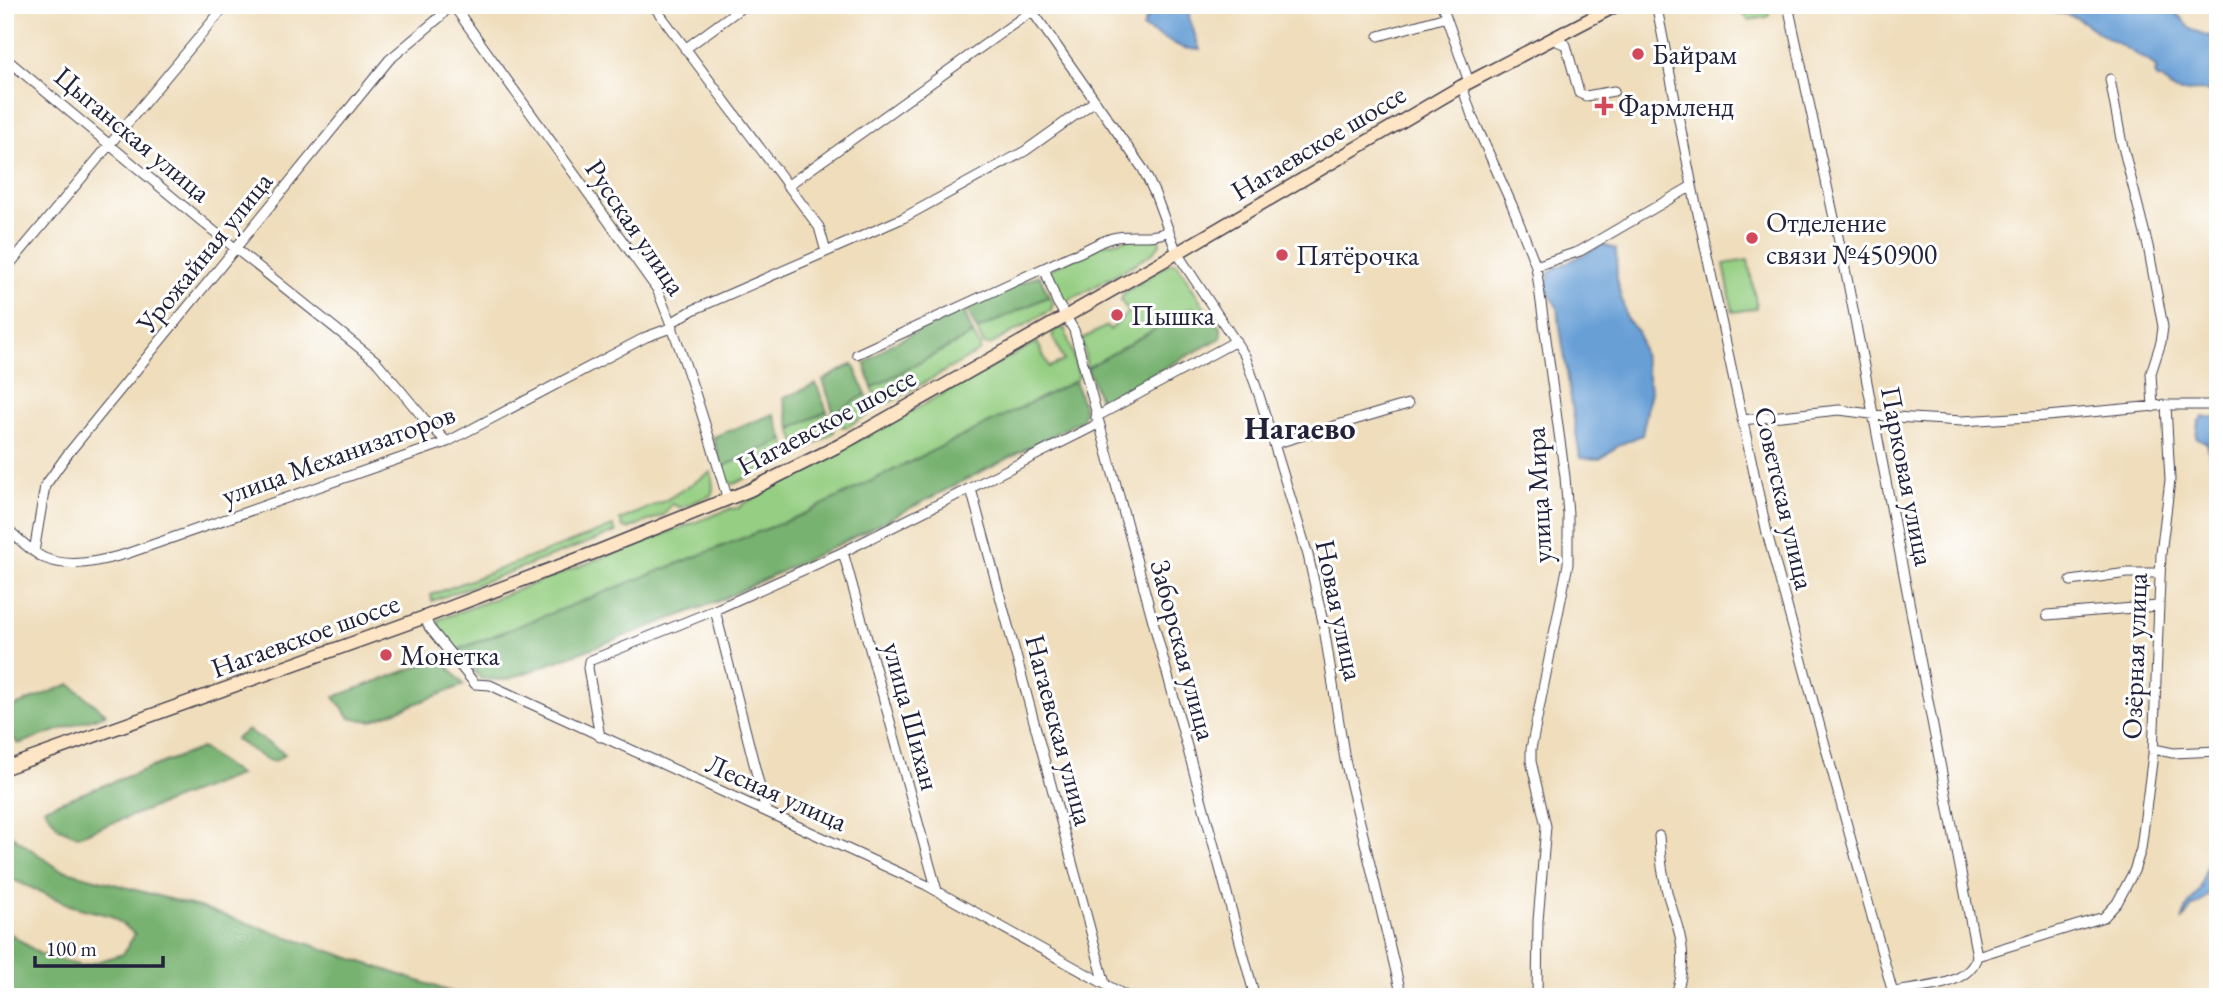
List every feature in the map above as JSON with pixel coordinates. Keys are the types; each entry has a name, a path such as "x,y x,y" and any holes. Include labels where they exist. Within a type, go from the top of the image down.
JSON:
{"street":[{"path":"5,14 13,5"},
{"path":"5,270 226,5"},
{"name":"Урожайная улица","path":"34,552 45,486 67,455 389,60 452,5"},
{"name":"Русская улица","path":"452,5 657,289 672,325 710,439 727,500"},
{"path":"653,5 819,227 826,252"},
{"path":"685,48 745,5"},
{"name":"улица Мира","path":"1442,5 1466,84 1472,116 1536,266 1565,477 1568,544 1563,589 1531,749 1531,761 1546,826 1538,922 1537,997"},
{"name":"Нагаевское шоссе","path":"8,767 425,617 727,500 840,444 1177,254 1466,84 1617,5"},
{"name":"Советская улица","path":"1654,5 1657,8 1692,186 1767,533 1894,994"},
{"path":"1788,6 1806,5"},
{"name":"Парковая улица","path":"1788,6 1848,283 1978,956"},
{"path":"787,186 1033,7"},
{"name":"Новая улица","path":"1033,7 1143,169 1156,194 1177,254 1245,356 1308,555 1323,622 1345,760 1402,997"},
{"path":"1379,36 1446,17"},
{"path":"1552,39 1566,45 1579,93 1586,96 1614,91"},
{"name":"Цыганская улица","path":"5,58 376,361 447,442"},
{"path":"2110,79 2121,139 2148,247 2162,327 2161,342 2151,373 2153,407"},
{"name":"улица Механизаторов","path":"34,552 46,559 71,562 95,562 126,554 447,442 672,325 693,310 903,218 1025,151 1095,101"},
{"path":"1536,266 1580,251 1692,186"},
{"path":"857,354 1114,237 1157,236 1169,231"},
{"name":"Заборская улица","path":"1044,268 1065,317 1074,330 1255,997"},
{"path":"600,737 589,661 715,610 843,552 971,489 1236,341"},
{"path":"1274,444 1408,404"},
{"path":"1742,420 1839,410 1933,421 1962,421 2166,405 2218,405"},
{"name":"Озёрная улица","path":"1978,956 2104,917 2117,903 2134,871 2141,849 2154,749 2158,606 2170,480 2166,405"},
{"name":"Нагаевская улица","path":"971,489 1105,984"},
{"path":"5,527 34,552"},
{"name":"улица Шихан","path":"843,552 937,891"},
{"path":"2071,581 2127,573 2160,573"},
{"path":"2047,615 2158,606"},
{"path":"715,610 766,811"},
{"name":"Лесная улица","path":"425,617 429,626 475,684 490,685 937,891 1128,997"},
{"path":"2154,749 2173,752 2218,751"},
{"path":"5,751 8,767"},
{"path":"1659,836 1667,892 1682,946 1681,976 1675,997"},
{"path":"1894,994 1957,979 1969,972 1978,956"}],"green space":[{"path":"1743,5 1768,5 1769,15 1749,20 1745,17"},
{"path":"1133,238 1159,239 1160,244 1153,253 1062,303 1048,270 1100,245"},
{"path":"1748,260 1757,308 1733,312 1724,264"},
{"path":"1170,263 1177,263 1213,321 1192,308 1087,368 1082,339 1107,326 1110,330 1129,312 1121,301 1123,294"},
{"path":"1039,275 1049,296 977,330 966,307"},
{"path":"1049,296 1053,303 1051,310 990,345 984,345 977,330"},
{"path":"1193,308 1221,327 1221,338 1101,402 1087,368"},
{"path":"963,309 973,334 872,388 865,364 889,345"},
{"path":"1058,327 1065,329 1079,376 1075,381 802,515 457,650 439,629 438,620 730,509 739,508 1037,342 1049,367 1064,361 1052,334"},
{"path":"973,334 980,351 890,402 885,403 876,398 872,388"},
{"path":"853,364 866,394 834,414 823,380"},
{"path":"1075,381 1085,412 1080,421 848,540 716,602 506,680 481,679 457,650 802,515"},
{"path":"816,384 827,411 791,429 783,398"},
{"path":"866,394 869,414 847,427 841,426 834,414"},
{"path":"827,411 834,432 807,449 797,446 791,429"},
{"path":"774,414 784,440 722,467 713,437"},
{"path":"784,440 788,452 785,459 734,484 726,482 722,467"},
{"path":"711,472 712,495 681,508 672,504 664,515 628,529 623,528 620,520 666,500"},
{"path":"613,526 616,532 432,601 431,595"},
{"path":"441,658 464,685 371,721 350,718 334,697"},
{"path":"70,684 106,714 18,744 5,728 5,710"},
{"path":"248,730 285,754 274,762 235,739"},
{"path":"202,748 239,775 78,836 59,828 44,808"},
{"path":"5,831 59,869 202,908 466,997 5,997 5,930 40,954 82,966 123,954 135,934 111,916 72,906 5,876"}],"water":[{"path":"1151,5 1191,5 1189,17 1200,50 1183,48 1143,28"},
{"path":"2035,5 2169,5 2192,30 2218,39 2218,94 2204,91 2179,92 2171,89 2162,79 2157,78 2157,69 2150,62 2077,18"},
{"path":"1603,245 1616,249 1617,281 1627,320 1638,331 1651,391 1642,435 1619,445 1600,459 1580,458 1557,307 1546,287 1550,271"},
{"path":"2203,417 2218,417 2218,471 2213,469 2207,443 2196,437 2198,422"},
{"path":"2218,855 2218,880 2212,891 2192,907 2182,921 2186,909 2200,889 2208,861"}],"place":[{"name":"Байрам","path":"1638,54"},
{"name":"Фармленд","path":"1604,106"},
{"name":"Отделение связи №450900","path":"1752,238"},
{"name":"Пятёрочка","path":"1282,255"},
{"name":"Пышка","path":"1117,315"},
{"name":"Монетка","path":"386,655"}],"district":[{"name":"Нагаево","path":"1300,428"}]}
